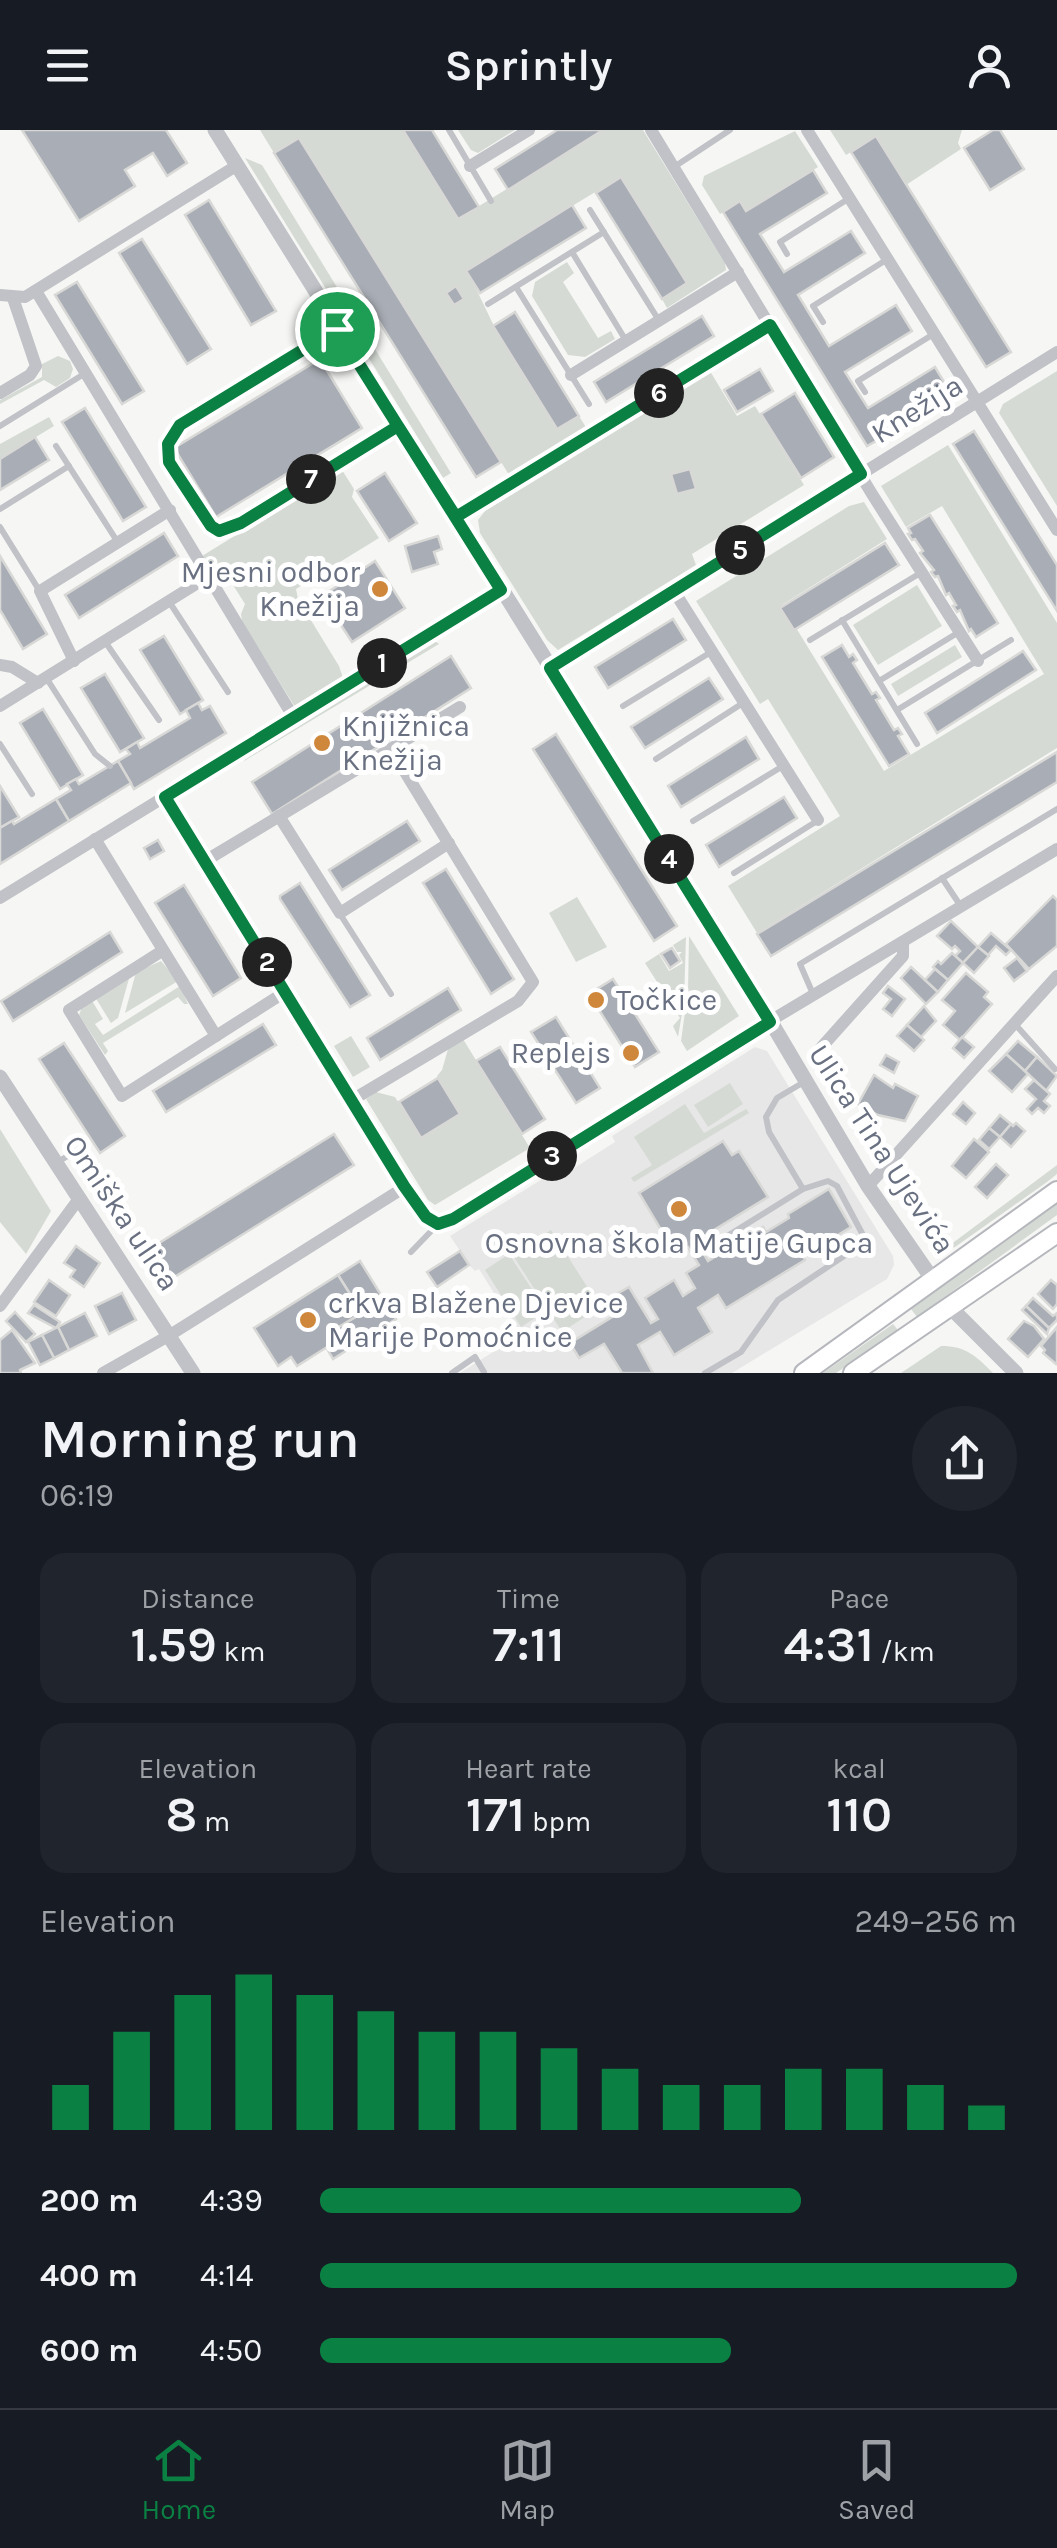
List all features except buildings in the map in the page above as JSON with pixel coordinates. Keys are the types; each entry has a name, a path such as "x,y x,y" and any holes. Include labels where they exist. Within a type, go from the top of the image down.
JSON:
{"main road":[{"path":"804,1373 1057,1191"},
{"path":"853,1373 1057,1233"}],"street":[{"name":"Ulica Tina Ujevića","path":"215,130 868,1186 933,1280"},
{"path":"470,166 528,130"},
{"path":"652,130 978,660"},
{"path":"807,130 1057,530"},
{"path":"0,393 22,381 36,366 6,297 25,297 236,166"},
{"path":"571,375 738,272"},
{"path":"36,290 294,718"},
{"path":"456,517 770,325"},
{"name":"Knežija","path":"550,668 1057,352"},
{"path":"74,661 40,591 170,510"},
{"path":"0,706 209,576"},
{"path":"0,898 501,590"},
{"path":"674,591 818,820"},
{"path":"0,665 42,681"},
{"path":"205,861 460,707"},
{"path":"352,1100 518,1001 534,982 391,749"},
{"path":"165,797 404,1186 426,1217 438,1224 453,1219 1057,849"},
{"path":"279,816 340,912 449,843"},
{"path":"95,840 216,1036"},
{"path":"819,1050 903,956 903,942"},
{"path":"162,951 69,1010 122,1096 285,992"},
{"path":"868,1186 1057,976"},
{"name":"Omiška ulica","path":"2,1080 192,1373"},
{"path":"103,1373 170,1335 404,1186"},
{"path":"0,1306 78,1200"},
{"path":"949,1306 1016,1373"}],"lane":[{"path":"449,130 491,201"},
{"path":"674,167 730,130"},
{"path":"787,254 780,242 848,199"},
{"path":"590,210 659,321"},
{"path":"488,304 604,232"},
{"path":"572,252 626,340"},
{"path":"822,322 813,306 886,260"},
{"path":"516,287 590,404"},
{"path":"336,327 180,425 170,438 168,456 188,492 211,526 219,531 228,530 398,426"},
{"path":"865,392 858,380 932,335"},
{"path":"0,426 85,374"},
{"path":"56,446 118,542"},
{"path":"0,509 69,466"},
{"path":"0,527 40,591"},
{"path":"810,640 923,572"},
{"path":"169,602 228,692"},
{"path":"842,620 917,744"},
{"path":"879,681 960,631"},
{"path":"896,710 1011,640"},
{"path":"106,642 159,720"},
{"path":"623,706 712,652"},
{"path":"42,681 95,754 110,766"},
{"path":"656,759 744,703"},
{"path":"0,744 32,794"},
{"path":"693,821 784,766"},
{"path":"814,995 800,964 1057,808"},
{"path":"734,874 818,820"},
{"path":"942,878 960,906"},
{"path":"340,912 391,994"},
{"path":"1013,1022 1055,1068"},
{"path":"804,1189 769,1132 766,1117 777,1098 805,1081"},
{"path":"55,1164 76,1151"},
{"path":"705,1373 741,1352 778,1300 850,1252 864,1237 837,1186 828,1181 804,1189 724,1238"},
{"path":"411,1252 438,1224"},
{"path":"452,1373 475,1357 484,1372"}],"shaded area":[{"path":"260,130 403,130 458,219 603,130 643,130 726,270 667,308 662,299 687,283 620,177 467,270 494,326 556,429 579,416 587,429 511,478 300,138 274,153"},
{"path":"458,130 515,130 478,153 471,150"},
{"path":"830,130 962,130 958,143 961,149 906,185 876,137 846,155"},
{"path":"795,131 818,167 746,211 740,202 720,214 702,185 704,176"},
{"path":"245,158 262,165 451,473 443,478"},
{"path":"567,262 574,273 563,282 598,338 611,331 615,339 585,357 568,355 532,296 535,282"},
{"path":"58,356 70,361 70,378 56,387 44,380 0,404 0,400 42,377 42,364"},
{"path":"710,371 737,416 755,406 804,485 692,554 696,565 558,650 547,640 480,533 478,520 485,511"},
{"path":"1057,371 1057,506 999,413 1003,404"},
{"path":"49,417 54,426 0,459 0,444"},
{"path":"948,445 1057,623 1057,748 757,933 728,886 840,816 768,699 760,704 696,601 849,506 864,502 887,539 782,605 884,771 1044,674 942,506 906,527 881,486"},
{"path":"342,470 354,489 352,497 379,538 296,589 343,678 295,707 242,622 245,604 221,566 209,564 202,556"},
{"path":"917,585 942,626 878,665 853,625"},
{"path":"435,641 439,644 244,761 245,757"},
{"path":"955,645 962,657 898,696 891,684"},
{"path":"577,897 607,947 576,962 549,913"},
{"path":"689,936 739,1016 687,1051 681,1041 688,990"},
{"path":"686,937 684,1002 678,1037 673,1026 680,1018 645,963 659,954 669,971 683,963 679,955 682,952 677,952 673,945"},
{"path":"161,961 178,981 125,1013 136,972"},
{"path":"130,975 118,1018 111,1023 95,997"},
{"path":"180,986 188,1004 178,997 103,1043 108,1051 105,1055 79,1015 91,999 103,1019 95,1024 103,1035"},
{"path":"351,1036 370,1067 353,1077 334,1046"},
{"path":"463,1039 530,1148 435,1205 428,1200 366,1099 376,1092 395,1097 421,1138 459,1115 437,1076 448,1049"},
{"name":"Osnovna škola Matije Gupca","path":"755,1047 767,1051 893,1256 894,1265 887,1279 732,1373 460,1373 520,1335 479,1269 475,1271 470,1266 450,1236 552,1173 557,1179 615,1142 612,1136"},
{"path":"730,1083 743,1104 708,1127 694,1105"},
{"path":"685,1104 704,1133 746,1109 749,1113 634,1182 631,1178 652,1165 634,1137"},
{"path":"0,1129 51,1211 26,1254 0,1222"},
{"path":"1057,1165 1057,1174 1047,1182 955,1247 942,1251"},
{"path":"1057,1204 1057,1215 917,1317 911,1309"},
{"path":"551,1230 600,1307 562,1332 512,1254"},
{"path":"509,1254 546,1311 521,1327 485,1270"},
{"path":"893,1324 898,1330 836,1373 823,1373"},
{"path":"941,1346 970,1353 993,1373 901,1373"}],"place":[{"name":"Mjesni odbor Knežija","path":"380,589"},
{"name":"Knjižnica Knežija","path":"322,743"},
{"name":"Točkice","path":"596,1000"},
{"name":"Replejs","path":"631,1053"},
{"name":"Osnovna škola Matije Gupca","path":"679,1209"},
{"name":"crkva Blažene Djevice Marije Pomoćnice","path":"308,1320"}],"route":[{"path":"337,329 180,425 170,438 169,462 211,526 219,531 241,523 398,426 456,517 770,325 861,474 550,668 770,1022 453,1219 438,1224 426,1217 404,1186 165,797 501,590 456,517 337,329"}]}
